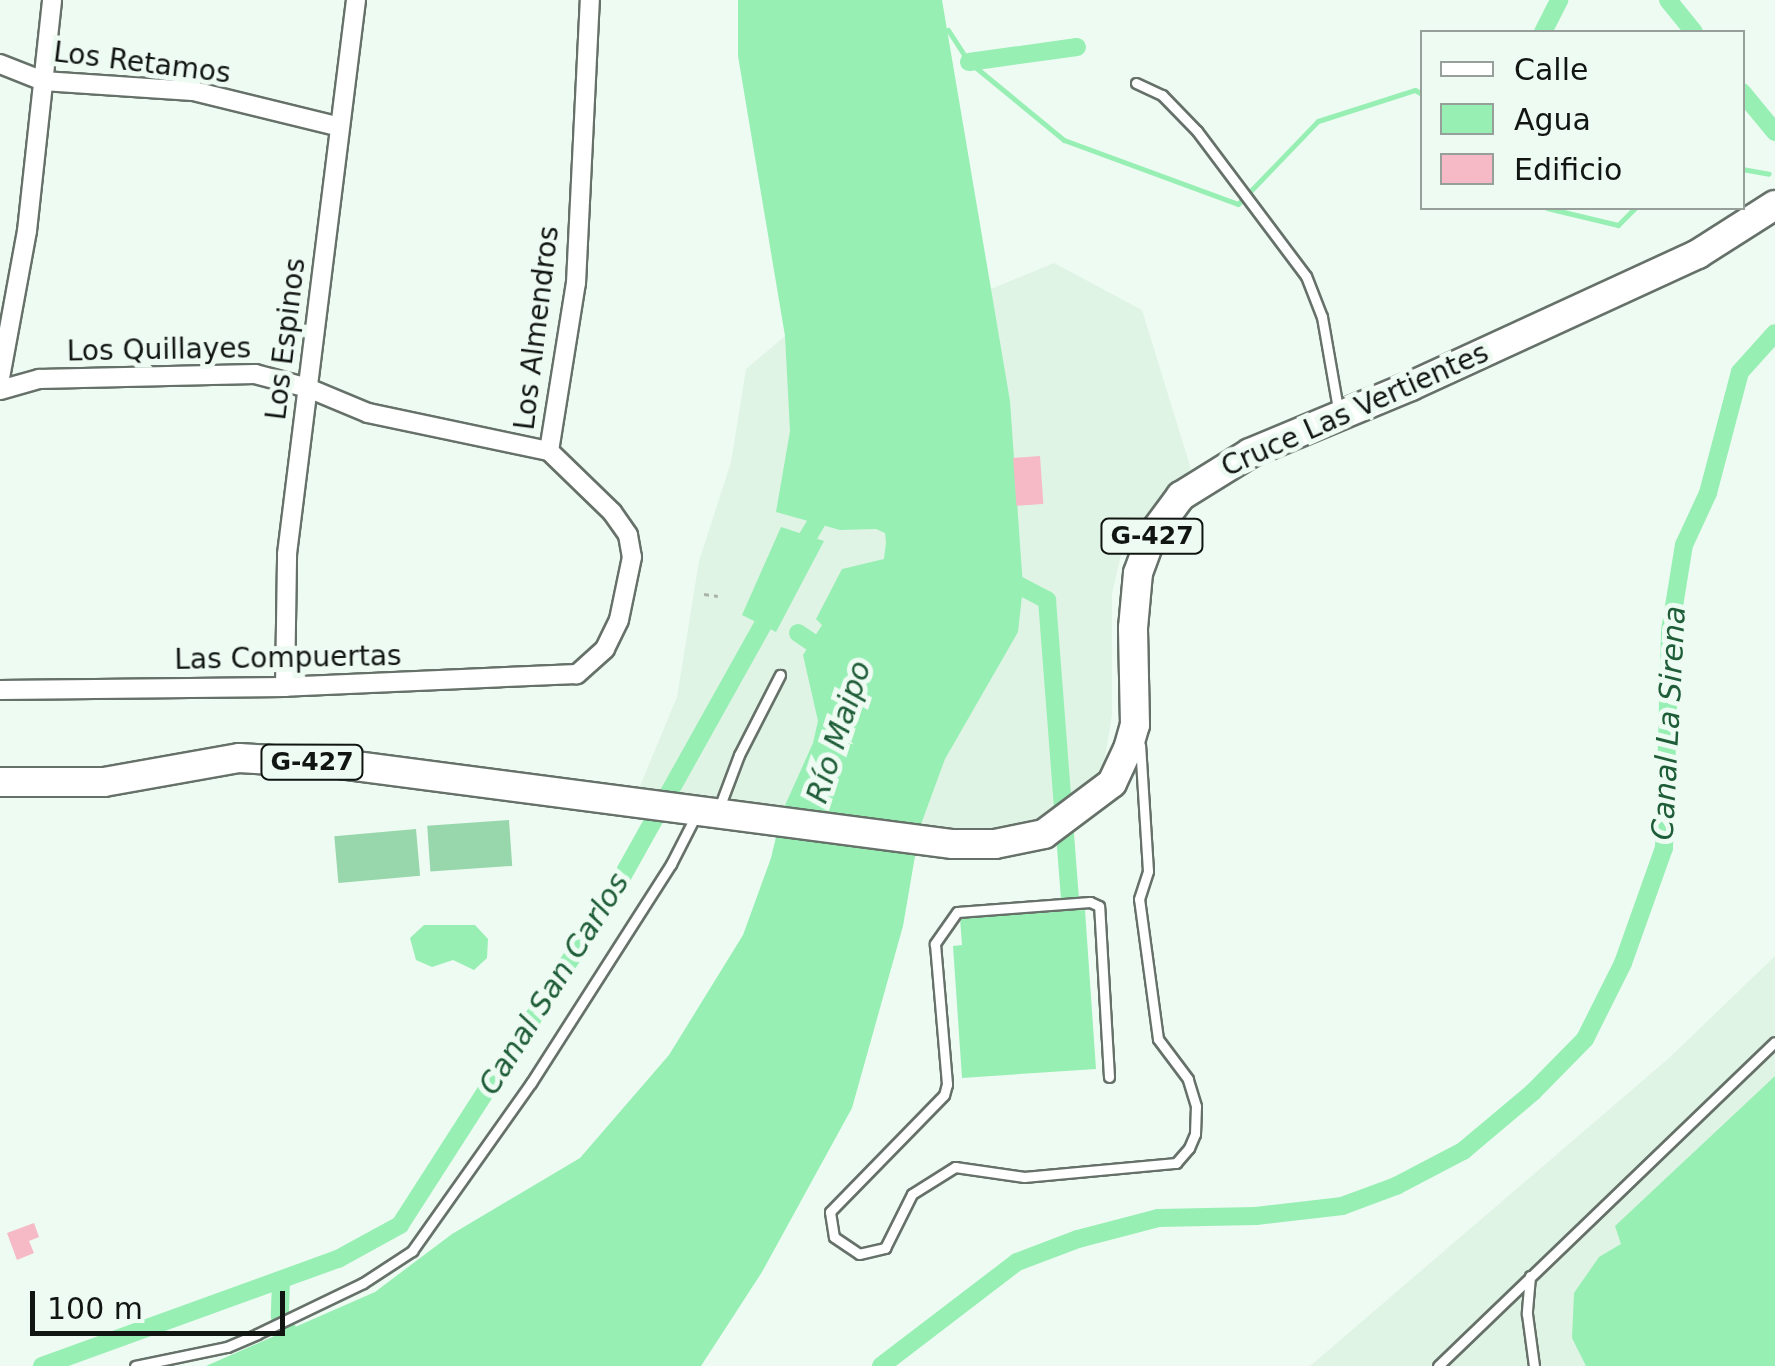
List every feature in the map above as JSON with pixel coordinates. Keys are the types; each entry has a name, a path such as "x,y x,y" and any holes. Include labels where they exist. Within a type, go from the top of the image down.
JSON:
{"main road":[{"name":"Cruce Las Vertientes","path":"0,782 104,782 239,758 340,764 932,842 995,844 1044,834 1112,783 1135,725 1133,628 1138,573 1166,513 1213,472 1698,254 1775,206"}],"street":[{"path":"0,378 28,231 52,0"},
{"name":"Los Espinos","path":"285,686 288,554 337,126 356,0"},
{"name":"Los Almendros","path":"577,674 605,649 619,620 632,557 628,535 612,512 549,452 576,283 590,0"},
{"name":"Los Retamos","path":"0,64 43,81 193,90 337,126"},
{"name":"Los Quillayes","path":"0,390 39,379 255,374 308,388 368,413 549,452"},
{"name":"Las Compuertas","path":"0,690 285,686 577,674"}],"lane":[{"path":"1136,82 1162,95 1198,131 1311,290 1322,317 1340,416"},
{"path":"135,1366 228,1347 363,1283 412,1251 531,1084 740,754 780,675"},
{"path":"1108,1077 1099,906 1090,902 957,912 944,925 935,944 947,1084 944,1095 830,1212 829,1224 844,1248 859,1254 884,1248 912,1194 955,1167 1024,1178 1176,1164 1188,1148 1198,1120 1196,1106 1188,1079 1158,1039 1139,899 1148,871 1142,756 1135,725"},
{"path":"1438,1366 1775,1042"},
{"path":"1530,1276 1526,1314 1534,1366"}],"path":[{"path":"704,594 718,596"}],"shaded area":[{"path":"1054,263 1142,310 1191,469 1124,542 1112,594 1112,715 1103,770 1074,805 1002,836 637,793 677,697 699,561 731,462 746,369 785,336 991,289"},
{"path":"509,820 512,866 430,872 427,826"},
{"path":"416,829 420,876 338,883 334,836"},
{"path":"1775,956 1775,1366 1310,1366 1669,1058"}],"water":[{"name":"Río Maipo","path":"738,0 942,0 1010,401 1023,587 1018,632 945,759 920,827 903,926 852,1108 762,1272 701,1366 206,1366 375,1292 452,1234 580,1158 669,1055 743,935 771,858 782,812 813,743 818,721 803,655 822,625 816,619 842,569 884,559 886,542 885,533 876,529 840,530 776,512 790,431 785,336 738,56"},
{"path":"781,527 824,541 776,632 742,615"},
{"path":"1085,910 1096,1069 962,1078 953,946 962,945 960,918"},
{"path":"424,925 475,925 488,939 487,958 474,970 453,960 432,967 416,960 410,938"},
{"path":"1775,1076 1775,1366 1586,1366 1572,1338 1574,1293 1599,1257 1621,1244 1615,1226"}],"building":[{"path":"1040,456 1043,504 1016,506 1013,458"},
{"path":"34,1223 39,1237 29,1241 34,1253 17,1260 7,1233"}],"waterway":[{"path":"1544,30 1559,0"},
{"name":"Canal La Sirena","path":"1668,0 1692,30"},
{"path":"948,30 969,62 1064,140 1238,204 1318,121 1415,90 1420,93"},
{"path":"969,62 1077,47"},
{"name":"Canal La Sirena","path":"1745,96 1775,132"},
{"path":"1745,170 1769,174"},
{"path":"1555,210 1618,225 1633,210"},
{"name":"Canal La Sirena","path":"881,1366 1017,1262 1078,1239 1158,1218 1256,1216 1342,1206 1396,1186 1463,1151 1533,1092 1585,1039 1623,963 1664,848 1670,631 1684,545 1708,493 1740,372 1775,333"},
{"name":"Canal San Carlos","path":"796,557 826,506"},
{"path":"1003,577 1047,600 1071,911"},
{"name":"Canal San Carlos","path":"42,1366 338,1259 400,1225 613,893 773,607"},
{"name":"Río Maipo","path":"798,633 831,655"},
{"path":"281,1281 280,1316 289,1333 290,1366"}]}
